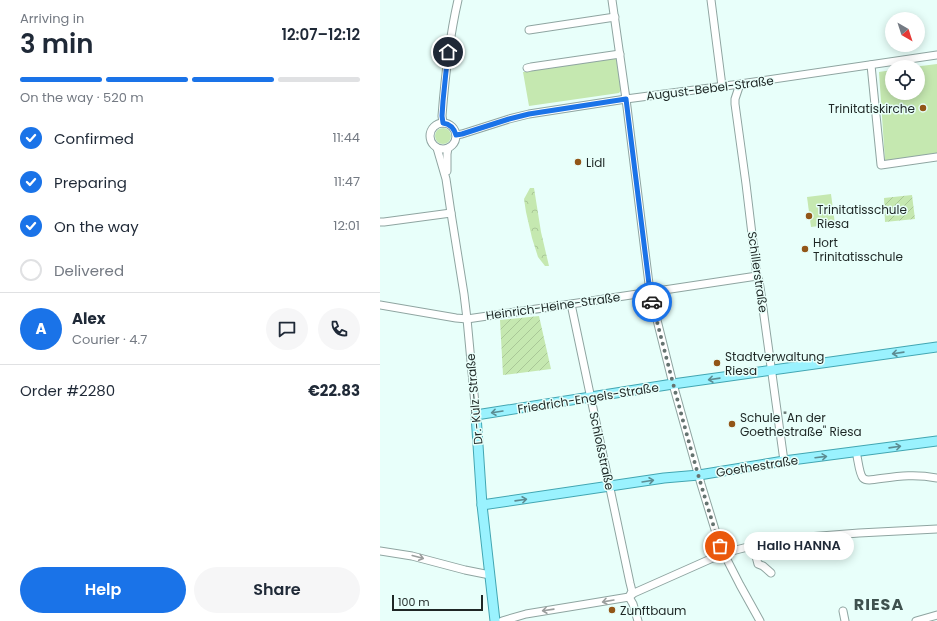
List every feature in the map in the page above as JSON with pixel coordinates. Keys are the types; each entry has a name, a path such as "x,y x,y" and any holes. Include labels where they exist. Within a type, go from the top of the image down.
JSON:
{"main road":[{"name":"Friedrich-Engels-Straße","path":"476,415 673,384 937,347"},
{"name":"Dr.-Külz-Straße","path":"476,415 482,506 495,621"},
{"name":"Goethestraße","path":"482,506 664,478 937,441"}],"street":[{"path":"443,123 442,116 446,64 458,0"},
{"path":"612,0 650,292 673,384 720,546 760,621"},
{"path":"711,0 722,86"},
{"path":"529,30 615,17"},
{"path":"527,68 620,54"},
{"name":"August-Bebel-Straße","path":"456,135 529,114 937,56"},
{"path":"871,66 881,165 937,157"},
{"name":"Schillerstraße","path":"740,84 735,99 735,104 757,276 759,280 784,461"},
{"path":"439,123 447,124 452,127 456,135 454,143 445,149 437,148 431,143 430,139 430,132 432,128 439,123"},
{"name":"Dr.-Külz-Straße","path":"437,148 446,179 467,319 476,415"},
{"name":"Dr.-Külz-Straße","path":"446,179 448,148"},
{"path":"380,222 451,213"},
{"name":"Heinrich-Heine-Straße","path":"380,305 467,319 757,276"},
{"name":"Schloßstraße","path":"571,304 632,591 629,597"},
{"path":"856,452 862,477 866,480 917,475 937,478"},
{"path":"502,621 526,614 629,597 634,593 724,553 775,540 937,529"},
{"path":"753,545 758,564 772,573"},
{"path":"380,551 412,556 490,575"},
{"path":"629,597 633,604 638,621"},
{"path":"843,611 845,621"},
{"path":"916,621 937,615"}],"green space":[{"path":"616,57 621,90 619,93 529,106 523,72 530,69"},
{"path":"937,64 937,153 885,161 879,72 885,71 885,100 925,100 925,66"},
{"path":"443,128 450,133 451,136 446,143 443,144 436,139 435,136 440,129"},
{"path":"530,188 534,188 541,232 549,266 545,266 538,257 532,238 524,199"},
{"path":"831,194 835,224 811,227 807,197"},
{"path":"912,195 915,219 885,222 884,198"},
{"path":"539,316 551,369 503,375 500,320"}],"way so far":[{"path":"652,302 673,384 720,546"}],"place":[{"name":"Trinitatiskirche","path":"923,108"},
{"name":"Lidl","path":"578,162"},
{"name":"Trinitatisschule Riesa","path":"809,216"},
{"name":"Hort Trinitatisschule","path":"805,249"},
{"name":"Stadtverwaltung Riesa","path":"717,363"},
{"name":"Schule \"An der Goethestraße\" Riesa","path":"732,424"},
{"name":"Hallo HANNA","path":"720,546"},
{"name":"Zunftbaum","path":"612,610"}],"district":[{"name":"RIESA","path":"879,604"}],"route":[{"path":"448,52 442,116 443,123 452,127 456,135 529,114 626,99 652,302"}]}
